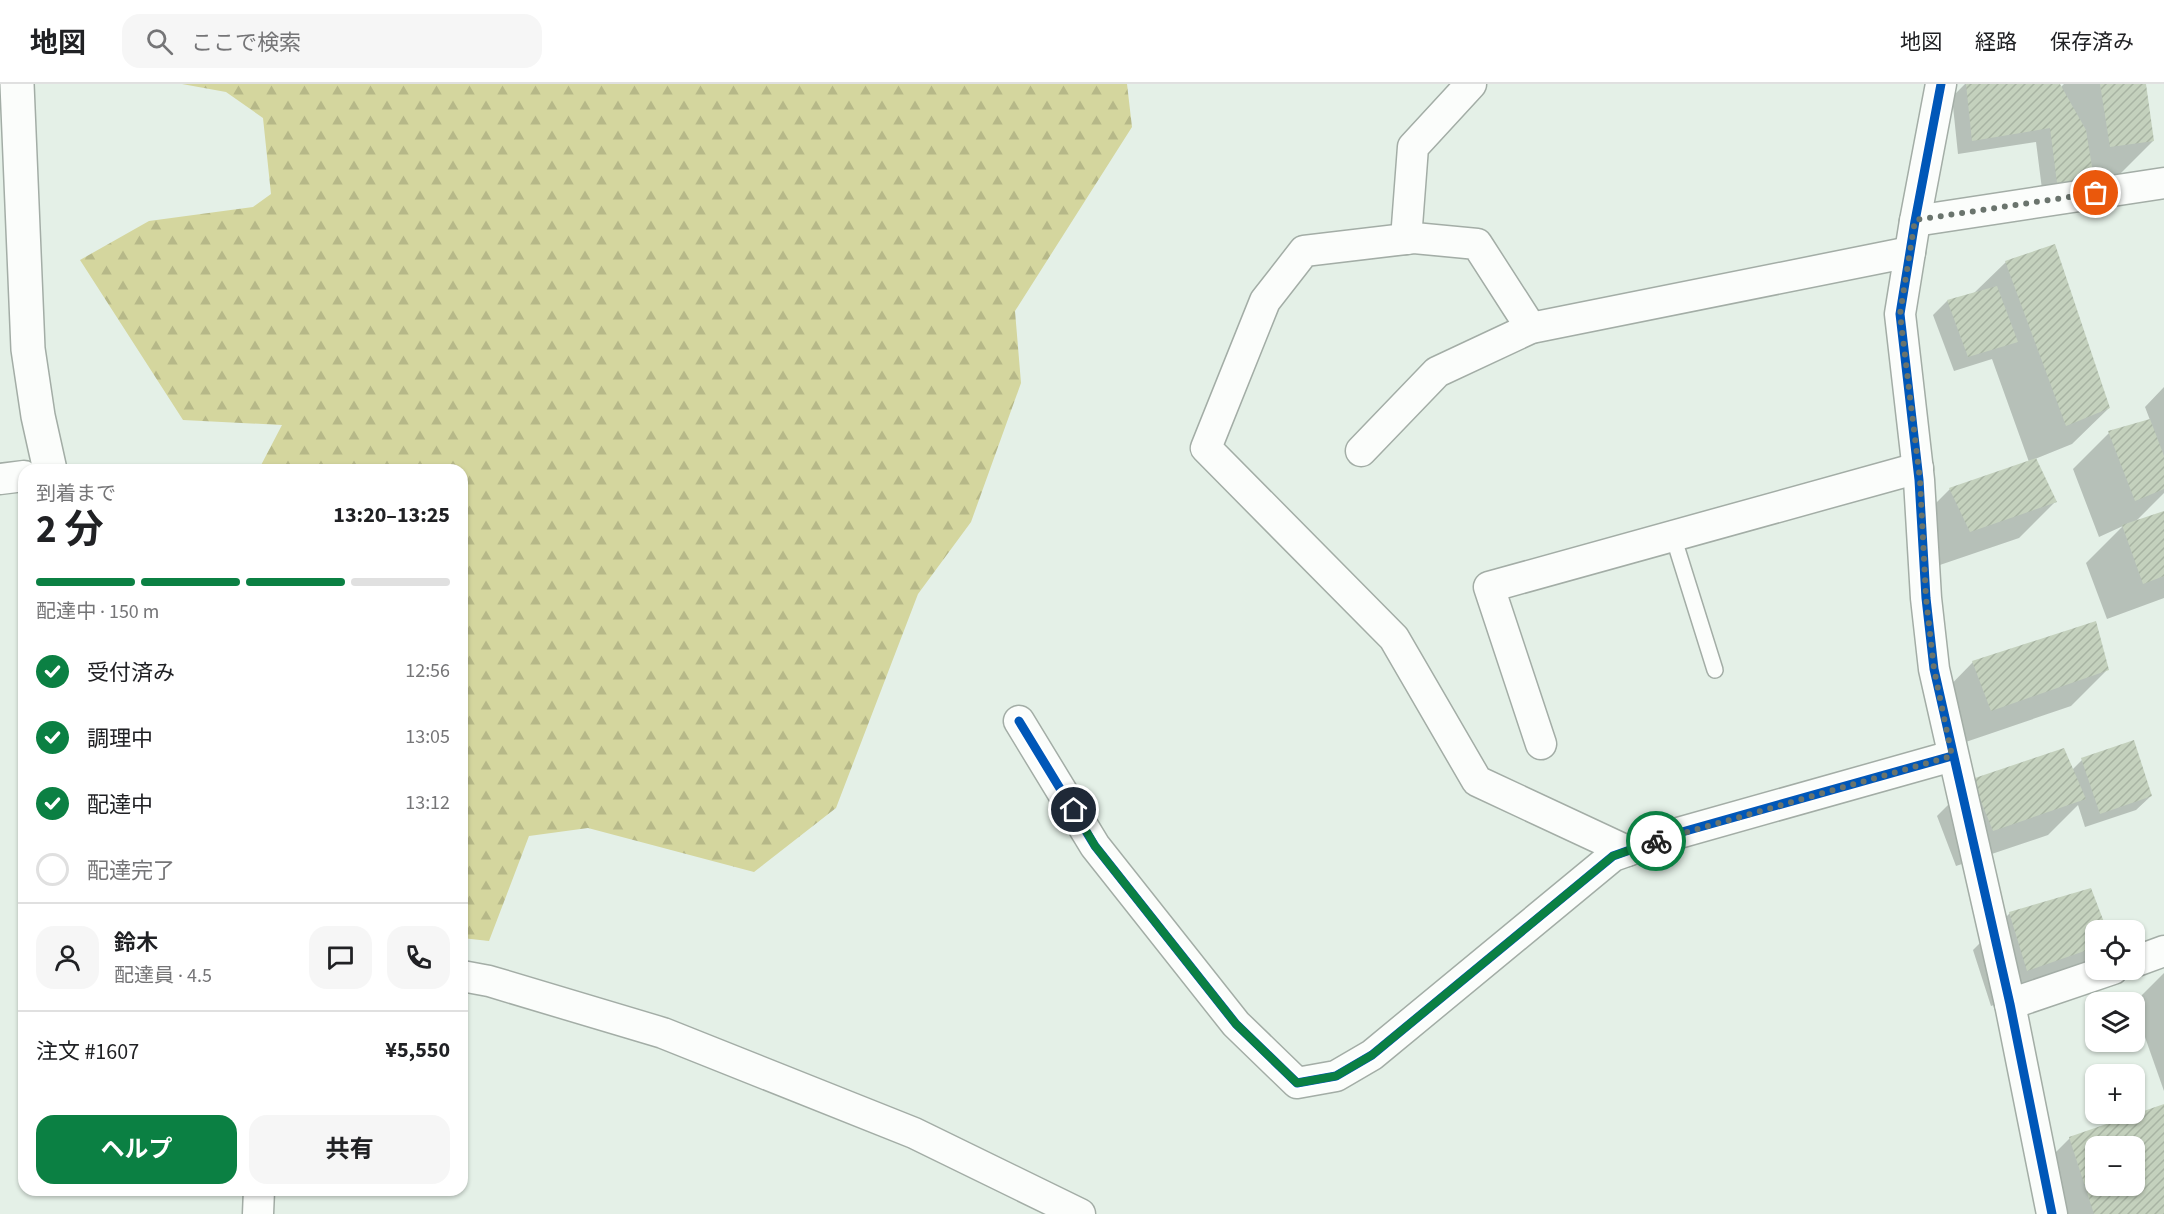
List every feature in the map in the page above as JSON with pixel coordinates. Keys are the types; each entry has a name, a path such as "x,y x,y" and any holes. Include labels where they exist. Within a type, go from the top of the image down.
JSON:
{"street":[{"path":"17,84 28,349 38,416 49,464"},
{"path":"1406,239 1413,147 1472,84"},
{"path":"1941,84 1900,314 1918,468 1926,598 1934,669 2010,1004 2052,1214"},
{"path":"1915,220 2164,183"},
{"path":"1530,328 1477,244 1414,238 1304,252 1265,301 1206,448 1394,638 1477,781 1627,851"},
{"path":"1361,451 1437,372 1530,328 1910,252"},
{"path":"1540,744 1489,587 1918,468"},
{"path":"0,479 18,477"},
{"path":"1019,721 1095,846 1236,1024 1297,1083 1336,1076 1372,1055 1613,856 1675,834 1952,756"},
{"path":"2145,958 2164,951"},
{"path":"468,977 489,981 663,1033 914,1133 1080,1214"},
{"path":"2010,1004 2085,979"},
{"path":"258,1214 259,1196"}],"lane":[{"path":"1673,536 1715,670"}],"green space":[{"path":"182,84 1127,84 1132,127 1015,311 1021,383 971,522 918,594 836,808 754,872 588,828 529,836 489,941 468,939 468,464 262,464 282,425 183,420 80,260 149,221 253,207 271,194 263,118 226,92"}],"building":[{"path":"1966,84 2060,84 2086,130 2094,179 2057,183 2050,128 1972,141"},
{"path":"2100,84 2146,84 2154,141 2110,147"},
{"path":"2055,244 2110,408 2066,426 2005,261"},
{"path":"1997,286 2018,342 1968,357 1947,300"},
{"path":"2150,419 2164,456 2164,489 2135,501 2108,431"},
{"path":"2036,458 2057,502 1970,532 1949,488"},
{"path":"2164,511 2164,576 2143,584 2122,525"},
{"path":"2096,621 2109,670 1991,711 1972,661"},
{"path":"2134,740 2152,796 2100,814 2081,758"},
{"path":"2064,748 2086,799 1993,831 1972,779"},
{"path":"2091,888 2103,920 2085,920 2085,951 2027,971 2009,912"},
{"path":"2164,1104 2164,1214 2094,1214 2088,1196 2145,1196 2145,1136 2085,1136 2085,1186 2069,1137 2106,1124 2145,1124 2145,1111"}],"cycle path":[{"path":"1941,84 1900,314 1919,480 1926,598 1934,669 2010,1004 2052,1214"},
{"path":"1019,721 1095,846 1236,1024 1297,1083 1336,1076 1372,1055 1613,856 1675,834 1952,756"}],"way so far":[{"path":"1656,841 1952,756 1934,669 1926,598 1920,480 1900,314 1915,220 2096,193"}],"route":[{"path":"1074,810 1095,846 1236,1024 1297,1083 1336,1076 1372,1055 1613,856 1656,841"}]}
